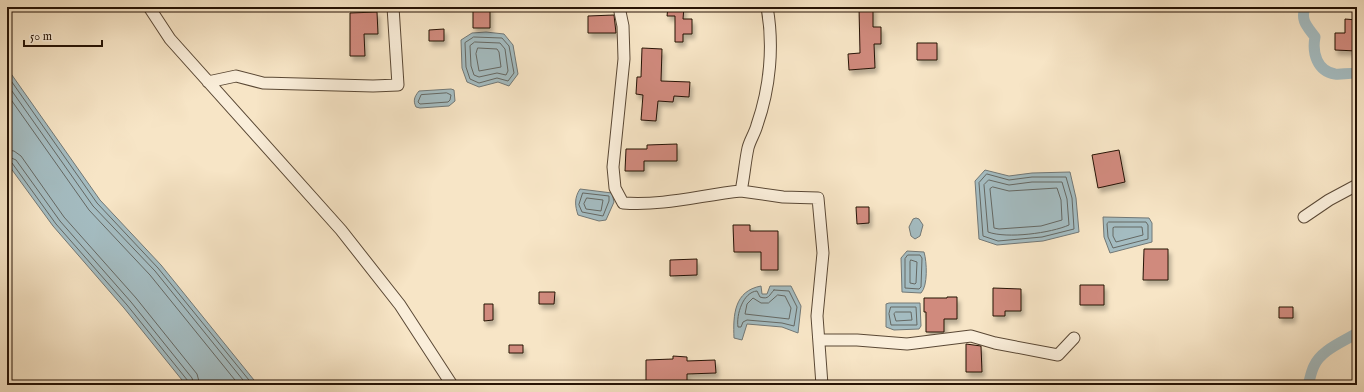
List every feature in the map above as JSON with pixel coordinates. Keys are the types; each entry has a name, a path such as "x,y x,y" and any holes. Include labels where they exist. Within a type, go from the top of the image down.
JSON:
{"street":[{"path":"149,7 170,39 341,230 400,305 452,385"},
{"path":"208,82 236,76 262,83 373,86 398,85 394,7"},
{"path":"619,7 624,59 613,167 615,188 623,203 647,205 662,204 741,191 783,197 818,198 823,253 817,316 822,385"},
{"path":"741,191 748,148 757,125 767,88 770,62 770,23 767,7"},
{"path":"1304,217 1329,200 1357,185"},
{"path":"819,340 857,340 907,344 971,336 995,343 1058,355 1074,338"}],"water":[{"path":"486,32 504,34 513,45 518,74 509,86 498,82 479,87 467,82 462,68 461,40 472,33"},
{"path":"7,68 100,200 161,265 258,385 186,385 124,308 53,226 7,163"},
{"path":"454,90 455,101 449,106 420,108 416,107 414,103 414,99 419,91"},
{"path":"985,170 1009,176 1032,173 1070,172 1076,198 1079,232 1043,241 997,245 979,239 975,181"},
{"path":"580,189 612,193 614,202 606,220 599,221 578,215 576,202"},
{"path":"1103,217 1149,218 1152,223 1152,242 1110,253 1104,237"},
{"path":"913,219 919,219 923,225 920,236 915,239 911,236 909,227"},
{"path":"907,251 924,252 926,262 926,280 921,293 902,292 901,258"},
{"path":"761,286 762,294 767,294 770,286 791,286 801,306 798,333 782,327 747,324 742,340 734,338 735,313 740,299 745,293"},
{"path":"920,303 921,326 919,329 894,330 886,327 886,304"}],"building":[{"path":"473,7 490,7 490,28 473,28"},
{"path":"668,7 684,7 683,19 692,19 692,34 683,34 683,42 675,42 675,16 667,16"},
{"path":"859,7 873,7 873,27 881,27 881,44 874,44 875,68 849,70 848,54 860,53"},
{"path":"377,12 378,34 364,34 365,56 350,56 350,13"},
{"path":"614,15 616,33 588,33 588,16"},
{"path":"1345,19 1357,20 1357,51 1335,50 1335,33 1345,33"},
{"path":"444,29 444,41 429,41 429,30"},
{"path":"917,43 937,43 937,60 917,60"},
{"path":"642,48 662,49 661,81 690,82 689,97 674,96 673,102 658,101 656,121 641,120 643,95 636,94 637,77 641,77"},
{"path":"677,144 677,161 644,161 644,171 625,171 626,149 647,149 647,145"},
{"path":"1119,150 1125,182 1098,188 1092,155"},
{"path":"856,207 869,207 869,223 857,224"},
{"path":"733,225 750,225 750,231 778,231 778,270 761,270 761,252 734,252"},
{"path":"1144,249 1168,249 1168,280 1143,280"},
{"path":"697,259 697,275 670,276 670,260"},
{"path":"1080,285 1104,285 1104,305 1080,305"},
{"path":"993,288 1021,289 1021,311 1005,311 1005,316 993,316"},
{"path":"539,292 555,292 554,304 539,304"},
{"path":"957,297 957,319 944,319 944,332 926,332 924,298"},
{"path":"484,304 493,304 493,320 484,321"},
{"path":"1279,307 1293,307 1293,318 1279,318"},
{"path":"966,344 981,346 982,372 966,372"},
{"path":"509,345 523,345 523,353 509,353"},
{"path":"673,356 687,357 687,361 715,360 716,373 687,374 687,384 646,385 646,360 673,359"}],"waterway":[{"path":"1305,7 1303,16 1304,20 1307,27 1315,37 1315,55 1320,65 1324,69 1335,74 1357,74"},
{"path":"1308,385 1311,373 1317,360 1327,351 1357,333"}]}
